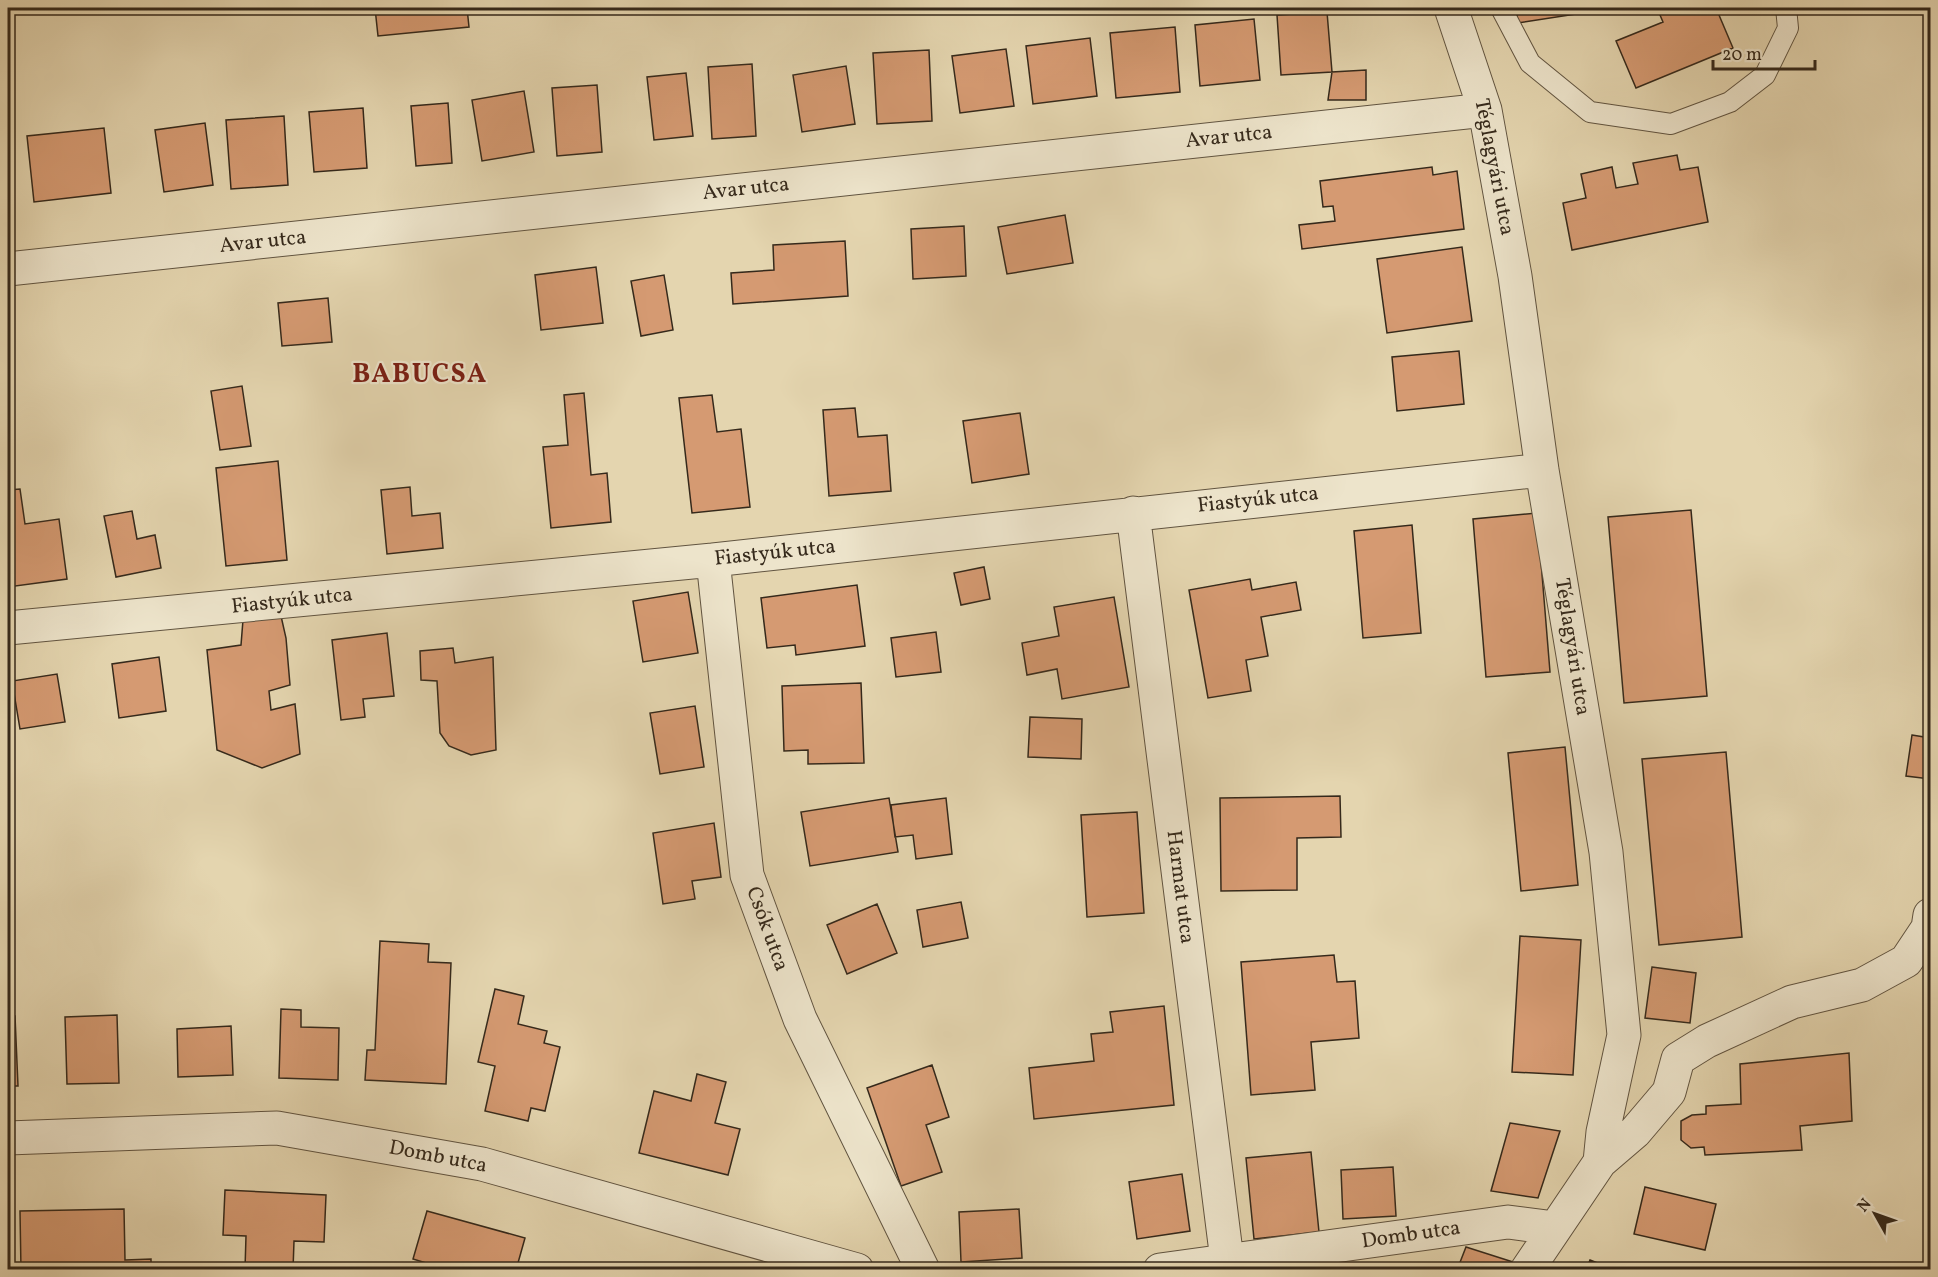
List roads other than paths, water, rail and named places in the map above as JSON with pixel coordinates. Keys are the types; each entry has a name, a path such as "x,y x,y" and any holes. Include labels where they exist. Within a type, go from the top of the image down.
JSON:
{"street":[{"name":"Téglagyári utca","path":"1451,8 1485,110 1515,276 1542,470 1606,852 1624,1035 1603,1132 1600,1162 1527,1269"},
{"name":"Avar utca","path":"8,269 1485,110"},
{"name":"Fiastyúk utca","path":"8,628 713,560 1542,470"},
{"name":"Harmat utca","path":"1133,513 1227,1260"},
{"name":"Csók utca","path":"713,560 747,875 800,1019 923,1269"},
{"path":"1600,1162 1635,1132 1669,1092 1678,1059 1707,1041 1792,1002 1862,985 1905,961 1928,928 1930,915"},
{"name":"Domb utca","path":"8,1138 277,1128 482,1164 857,1269"},
{"name":"Domb utca","path":"1160,1269 1508,1222 1555,1228"}],"lane":[{"path":"1501,8 1530,63 1590,112 1671,124 1730,102 1765,75 1788,28 1786,8"}],"district":[{"name":"BABUCSA","path":"420,375"}]}
